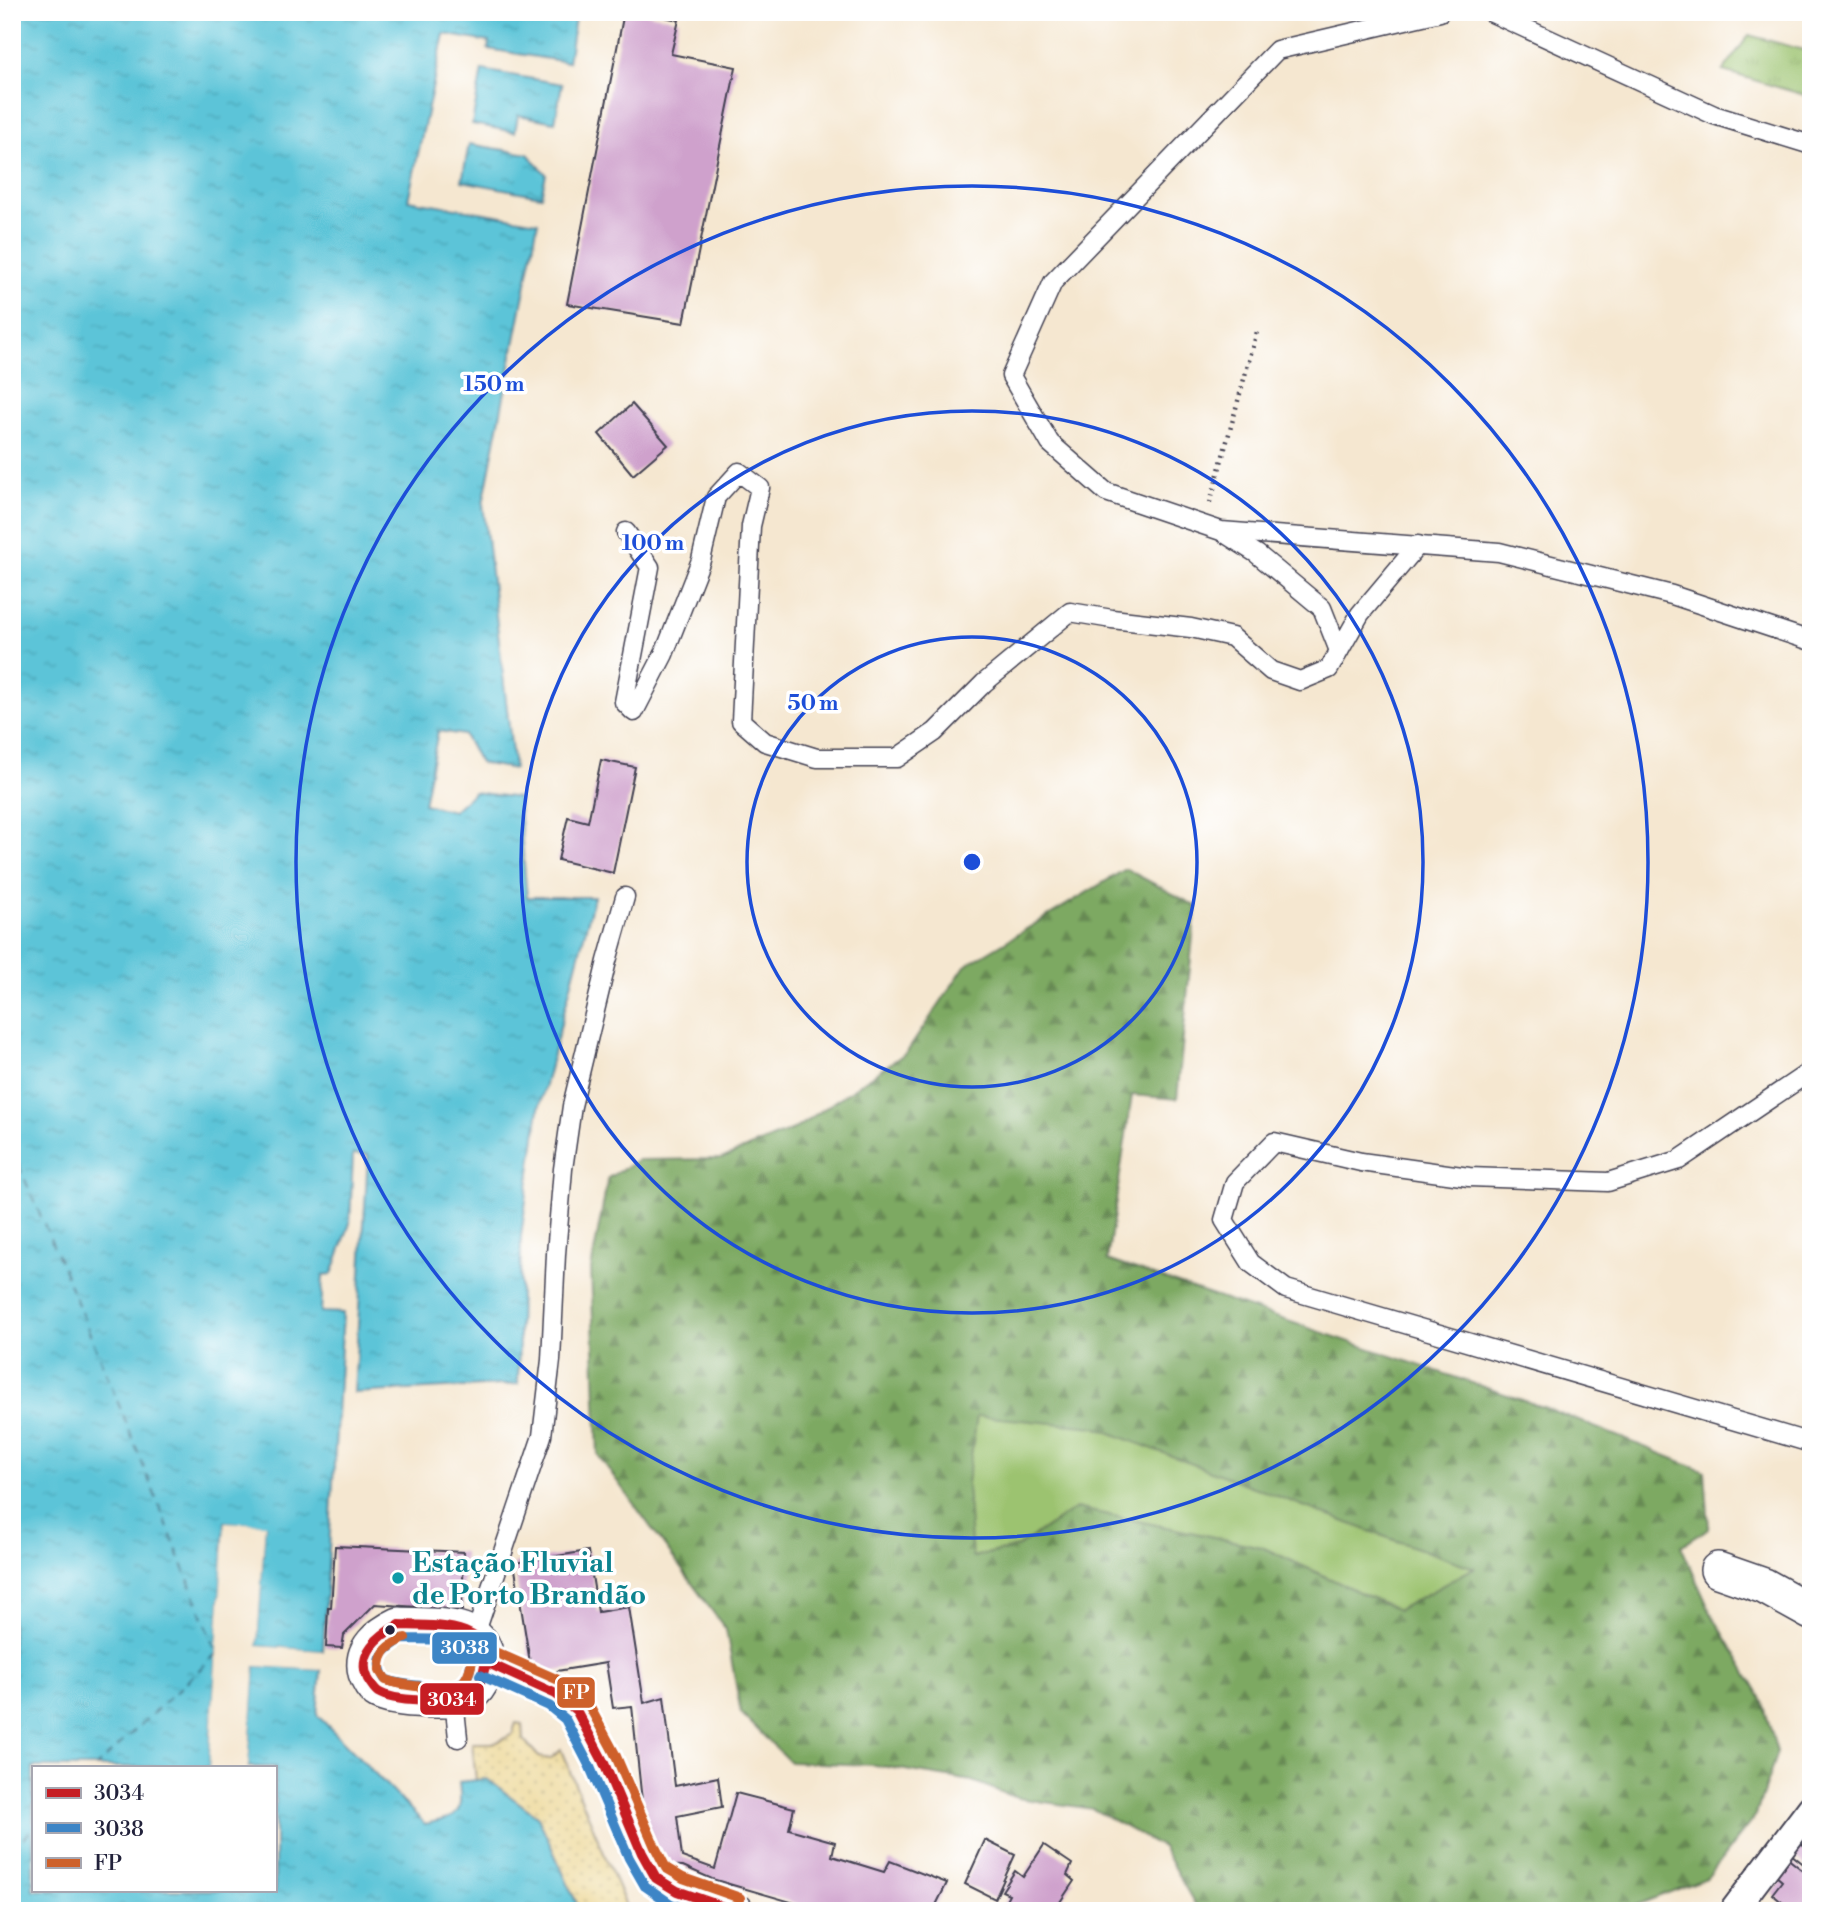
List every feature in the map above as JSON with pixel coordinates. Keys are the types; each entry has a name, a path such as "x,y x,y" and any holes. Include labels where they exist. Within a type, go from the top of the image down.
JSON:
{"street":[{"path":"1717,1570 1764,1586 1811,1612"},
{"path":"481,1648 481,1682 468,1697 454,1700 393,1697 376,1691 368,1680 365,1668 366,1656 374,1640 399,1625 456,1628 481,1648 556,1694 576,1710 603,1761 642,1853 656,1878 677,1891 736,1911"},
{"path":"1733,1911 1811,1808"}],"lane":[{"path":"1339,652 1322,608 1257,554 1221,531 1106,492 1050,443 1011,376 1053,282 1277,50 1440,12"},
{"path":"1490,12 1714,115 1811,145"},
{"path":"626,532 650,567 624,702 634,712 664,654 696,572 716,497 739,472 760,488 751,526 741,721 765,742 817,758 897,758 935,732 984,683 1070,612 1191,628 1232,637 1271,671 1300,681 1329,669 1360,614 1418,545"},
{"path":"1221,531 1499,552 1672,595 1811,640"},
{"path":"481,1648 542,1436 551,1360 563,1169 572,1106 625,897"},
{"path":"1811,1071 1679,1160 1608,1182 1469,1177 1361,1162 1274,1142 1235,1182 1224,1220 1251,1263 1286,1289 1811,1443"},
{"path":"454,1700 458,1738"}],"path":[{"path":"1208,508 1258,328"}],"green space":[{"path":"1749,35 1811,52 1811,97 1723,71"},
{"path":"1126,869 1196,906 1177,1099 1132,1095 1107,1260 1546,1408 1705,1471 1709,1528 1681,1546 1710,1611 1762,1699 1777,1752 1756,1815 1707,1878 1634,1906 1634,1911 1199,1911 1162,1847 1093,1809 1017,1798 972,1781 875,1765 790,1762 741,1713 726,1630 598,1455 591,1269 608,1178 638,1160 721,1159 796,1128 907,1052 965,966","holes":["967,1483 1377,1534 1473,1568 1398,1610 1262,1547 1076,1508 1017,1547 973,1557"]},
{"path":"977,1416 1095,1427 1474,1568 1398,1610 1262,1547 1076,1508 1017,1547 972,1557 967,1483"}],"sand":[{"path":"516,1723 523,1724 524,1740 539,1757 550,1759 561,1750 628,1911 580,1911 538,1817 487,1779 476,1780 472,1743 495,1743 512,1735"}],"water":[{"path":"12,12 576,12 568,62 488,49 489,42 444,34 408,200 538,222 483,504 514,769 480,763 464,735 438,731 424,804 453,811 474,792 518,798 527,897 594,897 539,1108 521,1236 518,1384 354,1393 368,1155 353,1154 350,1223 332,1274 323,1275 321,1312 343,1313 323,1651 257,1646 265,1525 225,1522 209,1766 32,1766 32,1892 276,1892 276,1766 248,1766 255,1666 321,1670 317,1715 425,1824 456,1814 460,1803 459,1782 487,1779 538,1817 580,1911 12,1911"},
{"path":"482,70 562,84 555,122 518,115 515,132 472,124"},
{"path":"469,144 528,154 546,174 541,196 462,181"}],"pier":[{"path":"225,1522 265,1524 257,1646 323,1651 322,1654 254,1649 261,1528 229,1526 213,1766 209,1766"},
{"path":"255,1662 321,1666 321,1670 255,1666 248,1766 244,1766 251,1666"}],"building":[{"path":"624,12 639,12 679,20 671,54 736,67 684,323 567,304"},
{"path":"632,404 668,445 633,475 599,434"},
{"path":"601,760 635,767 613,873 558,860 568,817 588,822"},
{"name":"Estação Fluvial de Porto Brandão","path":"335,1546 464,1552 462,1610 375,1604 344,1635 342,1648 326,1647"},
{"path":"588,1551 598,1612 629,1607 644,1703 664,1697 675,1786 718,1777 722,1807 677,1816 682,1857 715,1869 736,1793 794,1808 789,1829 835,1842 832,1856 884,1872 890,1861 947,1883 933,1911 822,1911 712,1879 683,1866 657,1865 650,1854 632,1706 613,1708 606,1663 532,1675 514,1563"},
{"path":"1795,1838 1807,1848 1811,1844 1811,1870 1786,1850"},
{"path":"985,1840 1015,1855 995,1899 965,1884"},
{"path":"1044,1845 1072,1864 1067,1875 1074,1881 1054,1911 1000,1911 1009,1894 1002,1891 1015,1871 1023,1877"},
{"path":"1782,1854 1811,1877 1811,1901 1803,1911 1793,1911 1772,1894 1782,1881 1769,1870"}],"ferry route":[{"path":"12,1150 92,1338 217,1653 97,1766"},
{"path":"12,1850 32,1830"}],"transit line":[{"name":"3034","path":"399,1625 444,1627 472,1635 481,1644 485,1657 480,1682 471,1694 432,1701 407,1700 378,1692 365,1670 367,1654 377,1640 399,1625"},
{"name":"FP","path":"405,1638 394,1643 383,1654 380,1671 386,1680 425,1687 457,1685 467,1678 476,1653 486,1648 563,1682 586,1700 615,1754 666,1868 683,1878 740,1898"},
{"name":"3038","path":"402,1639 441,1640 462,1646 471,1658 467,1678 455,1685 435,1686 412,1685 385,1679 380,1666 382,1655 402,1639"},
{"name":"3034","path":"486,1662 556,1694 576,1710 603,1761 642,1853 656,1878 677,1891 735,1911"},
{"name":"3038","path":"480,1675 549,1706 565,1719 590,1767 629,1858 645,1886 671,1904 692,1911"}],"place":[{"name":"Estação Fluvial de Porto Brandão","path":"398,1578"}]}
